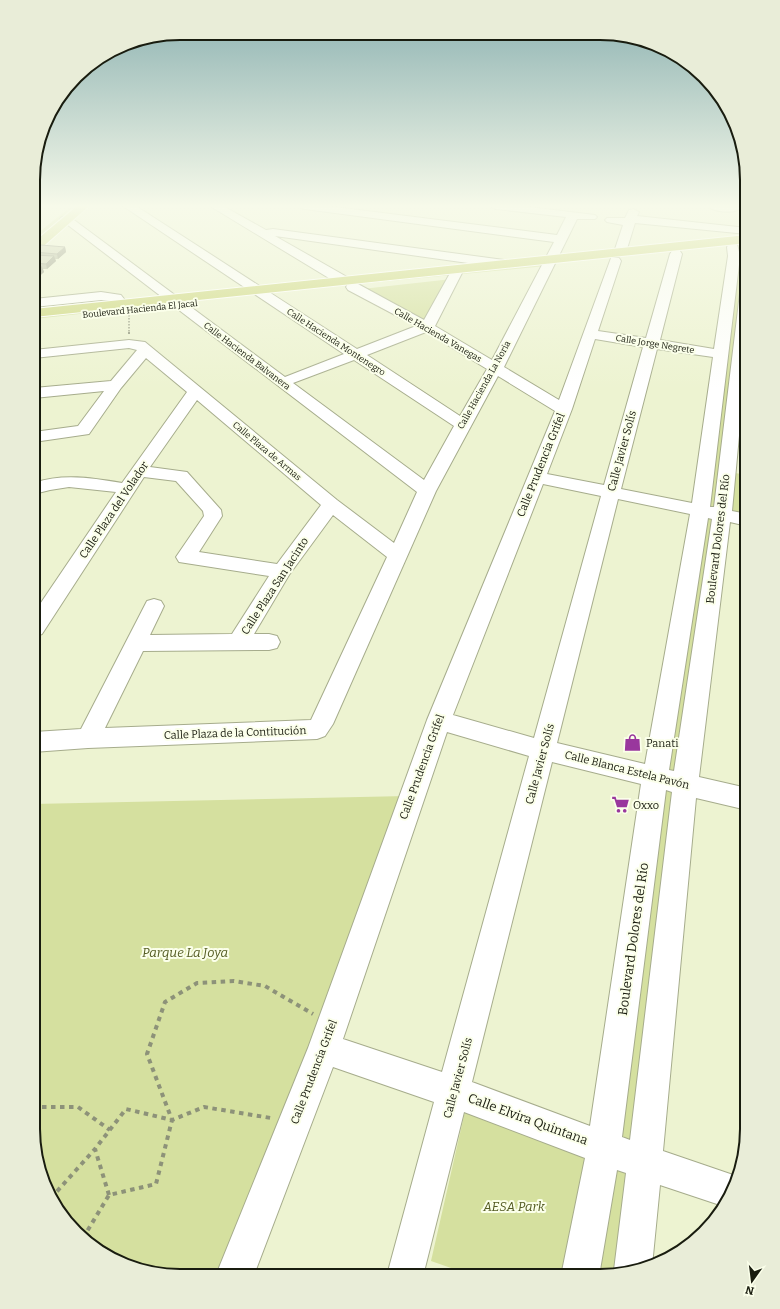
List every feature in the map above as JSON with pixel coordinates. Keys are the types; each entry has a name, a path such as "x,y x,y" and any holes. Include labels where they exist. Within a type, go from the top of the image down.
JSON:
{"main road":[{"name":"Boulevard Hacienda El Jacal","path":"456,273 488,267"},
{"name":"Boulevard Hacienda El Jacal","path":"40,313 126,307 510,267"},
{"name":"Boulevard Hacienda El Jacal","path":"40,319 126,307"}],"street":[{"name":"Calle Hacienda Balvanera","path":"129,267 427,491"},
{"name":"Calle Hacienda Montenegro","path":"222,267 463,425"},
{"name":"Calle Hacienda Vanegas","path":"322,267 348,284 427,327 564,409"},
{"name":"Calle Hacienda La Noria","path":"398,556 427,491 495,369 546,267"},
{"name":"Calle Prudencia Grifel","path":"237,1269 324,1048 438,720 564,409 589,334 614,267"},
{"name":"Calle Javier Solís","path":"407,1269 611,492 672,267"},
{"name":"Boulevard Dolores del Río","path":"634,1265 685,784 709,609 711,513 727,381 735,355 740,284 736,267"},
{"path":"291,379 427,327 456,273"},
{"path":"40,302 101,296 116,298 126,307"},
{"name":"Calle Jorge Negrete","path":"589,334 735,355"},
{"path":"40,354 137,346"},
{"path":"40,437 80,438 116,384 137,346"},
{"name":"Calle Plaza de Armas","path":"137,346 331,504 398,556"},
{"path":"40,392 116,384"},
{"name":"Calle Plaza del Volador","path":"40,620 139,471 195,392"},
{"path":"139,471 180,476 212,510 213,516 186,557 282,571"},
{"path":"536,477 740,519"},
{"path":"40,486 74,481 128,489"},
{"name":"Calle Plaza San Jacinto","path":"135,644 238,642 282,571 331,504"},
{"name":"Boulevard Dolores del Río","path":"581,1269 604,1147 655,777 685,603 711,513"},
{"name":"Calle Plaza de la Contitución","path":"40,742 88,738 317,729 321,724 398,556"},
{"name":"Boulevard Dolores del Río","path":"685,603 709,609"},
{"path":"88,738 154,606"},
{"path":"238,642 269,642"},
{"name":"Calle Blanca Estela Pavón","path":"438,720 543,750 740,797"},
{"name":"Calle Elvira Quintana","path":"324,1048 454,1092 645,1163 727,1190"}],"path":[{"path":"126,307 137,346"},
{"path":"86,1233 109,1195 156,1184 172,1120 147,1054 165,1002 197,983 234,981 265,986 315,1015"},
{"path":"40,1107 78,1106 110,1130"},
{"path":"56,1193 95,1149 126,1109 172,1120 204,1107 274,1118"},
{"path":"95,1149 109,1195"}],"green space":[{"path":"479,267 535,267 359,284 351,280"},
{"path":"735,267 740,267 740,335 719,512 706,509"},
{"path":"452,279 423,323 362,289"},
{"path":"166,300 169,304 40,318 40,313"},
{"path":"735,473 740,474 740,512 729,510"},
{"path":"704,515 717,517 680,779 661,774"},
{"path":"660,785 678,788 639,1150 614,1141"},
{"name":"Parque La Joya","path":"407,796 224,1269 162,1268 126,1258 95,1240 81,1228 59,1199 51,1183 41,1147 40,1129 40,804"},
{"name":"AESA Park","path":"466,1107 593,1156 573,1269 454,1269 431,1261"},
{"path":"608,1155 636,1169 624,1267 587,1269"}],"place":[{"name":"Panati","path":"633,743"},
{"name":"Oxxo","path":"620,805"}]}
